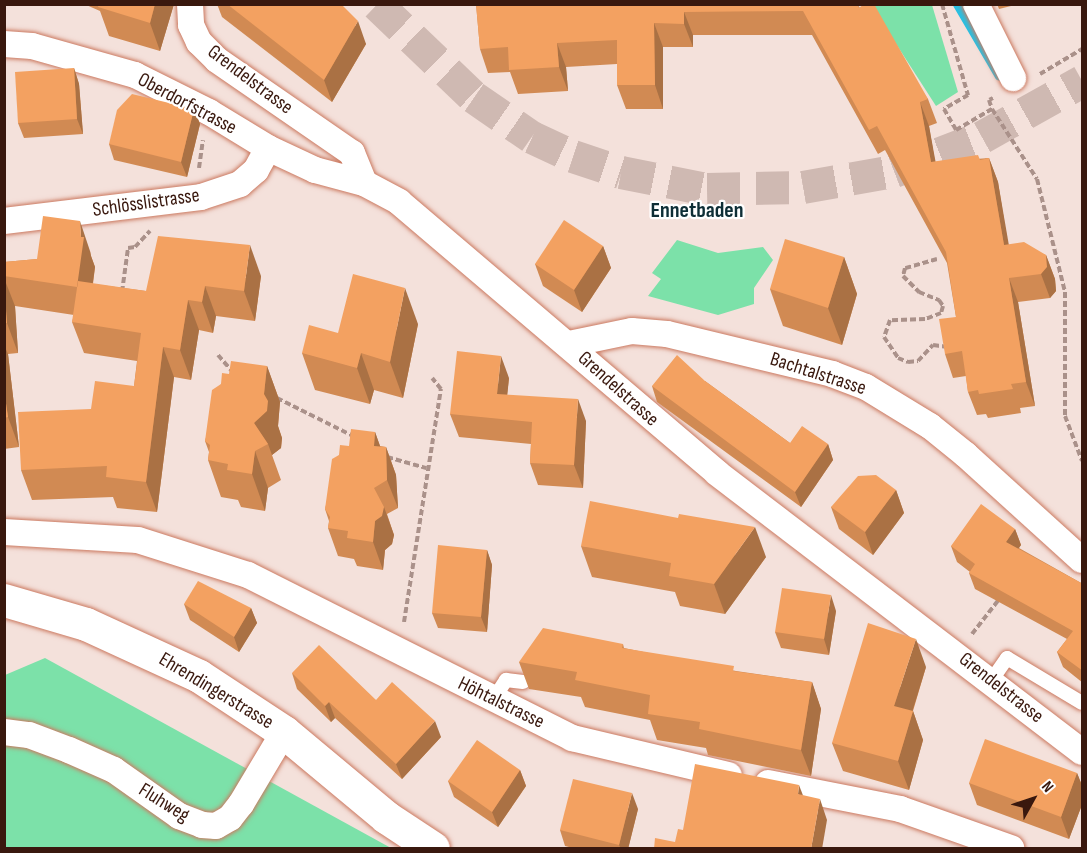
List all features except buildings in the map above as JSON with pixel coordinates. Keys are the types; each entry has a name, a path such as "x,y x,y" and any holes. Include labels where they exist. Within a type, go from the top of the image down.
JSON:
{"main road":[{"name":"Ehrendingerstrasse","path":"4,600 86,624 140,646 240,700 284,732 386,817 433,849"}],"street":[{"name":"Grendelstrasse","path":"190,4 191,25 199,42 217,60 352,153 364,183 399,202 569,344 633,405 717,473 1083,752"},
{"path":"976,4 1013,78"},
{"name":"Oberdorfstrasse","path":"4,44 32,46 135,75 209,112 268,148 315,170 364,183"},
{"name":"Schlösslistrasse","path":"4,221 201,197 240,183 256,170 268,148"},
{"name":"Bachtalstrasse","path":"569,344 632,331 667,334 832,374 866,387 930,426 966,454 1083,560"},
{"name":"Höhtalstrasse","path":"4,532 99,535 138,540 176,551 248,575 572,738 714,772 900,809 1011,849"},
{"name":"Fluhweg","path":"4,732 29,735 69,750 114,770 180,816 202,825 216,826 230,818 241,804 284,732"}],"lane":[{"path":"991,681 1007,658 1083,703"},
{"path":"493,700 506,680 523,682"}],"path":[{"path":"942,4 968,94 944,109 956,130 992,109 1037,179 1065,292 1065,416 1083,461"},
{"path":"201,197 196,182 203,137"},
{"path":"129,296 122,295 128,248 135,247 155,227 154,203"},
{"path":"937,259 905,268 903,276 919,292 939,300 943,306 940,313 925,319 890,320 884,337 898,358 908,362 918,361 933,345 948,347"},
{"path":"218,355 238,379"},
{"path":"399,652 426,468 441,389 432,378"},
{"path":"275,398 286,400 362,441"},
{"path":"376,454 426,468"},
{"path":"956,654 1006,591"}],"green space":[{"path":"871,5 932,5 958,92 936,106"},
{"path":"677,240 718,253 763,247 773,260 754,288 754,304 718,315 648,296 661,279 652,273"},
{"path":"45,658 391,848 5,848 5,675"}],"waterway":[{"path":"957,4 999,76"}],"tunnel":[{"path":"377,4 474,97 532,137 573,156 621,172 707,189 803,187 894,171 982,137 1082,81"}],"district":[{"name":"Ennetbaden","path":"697,211"}]}
